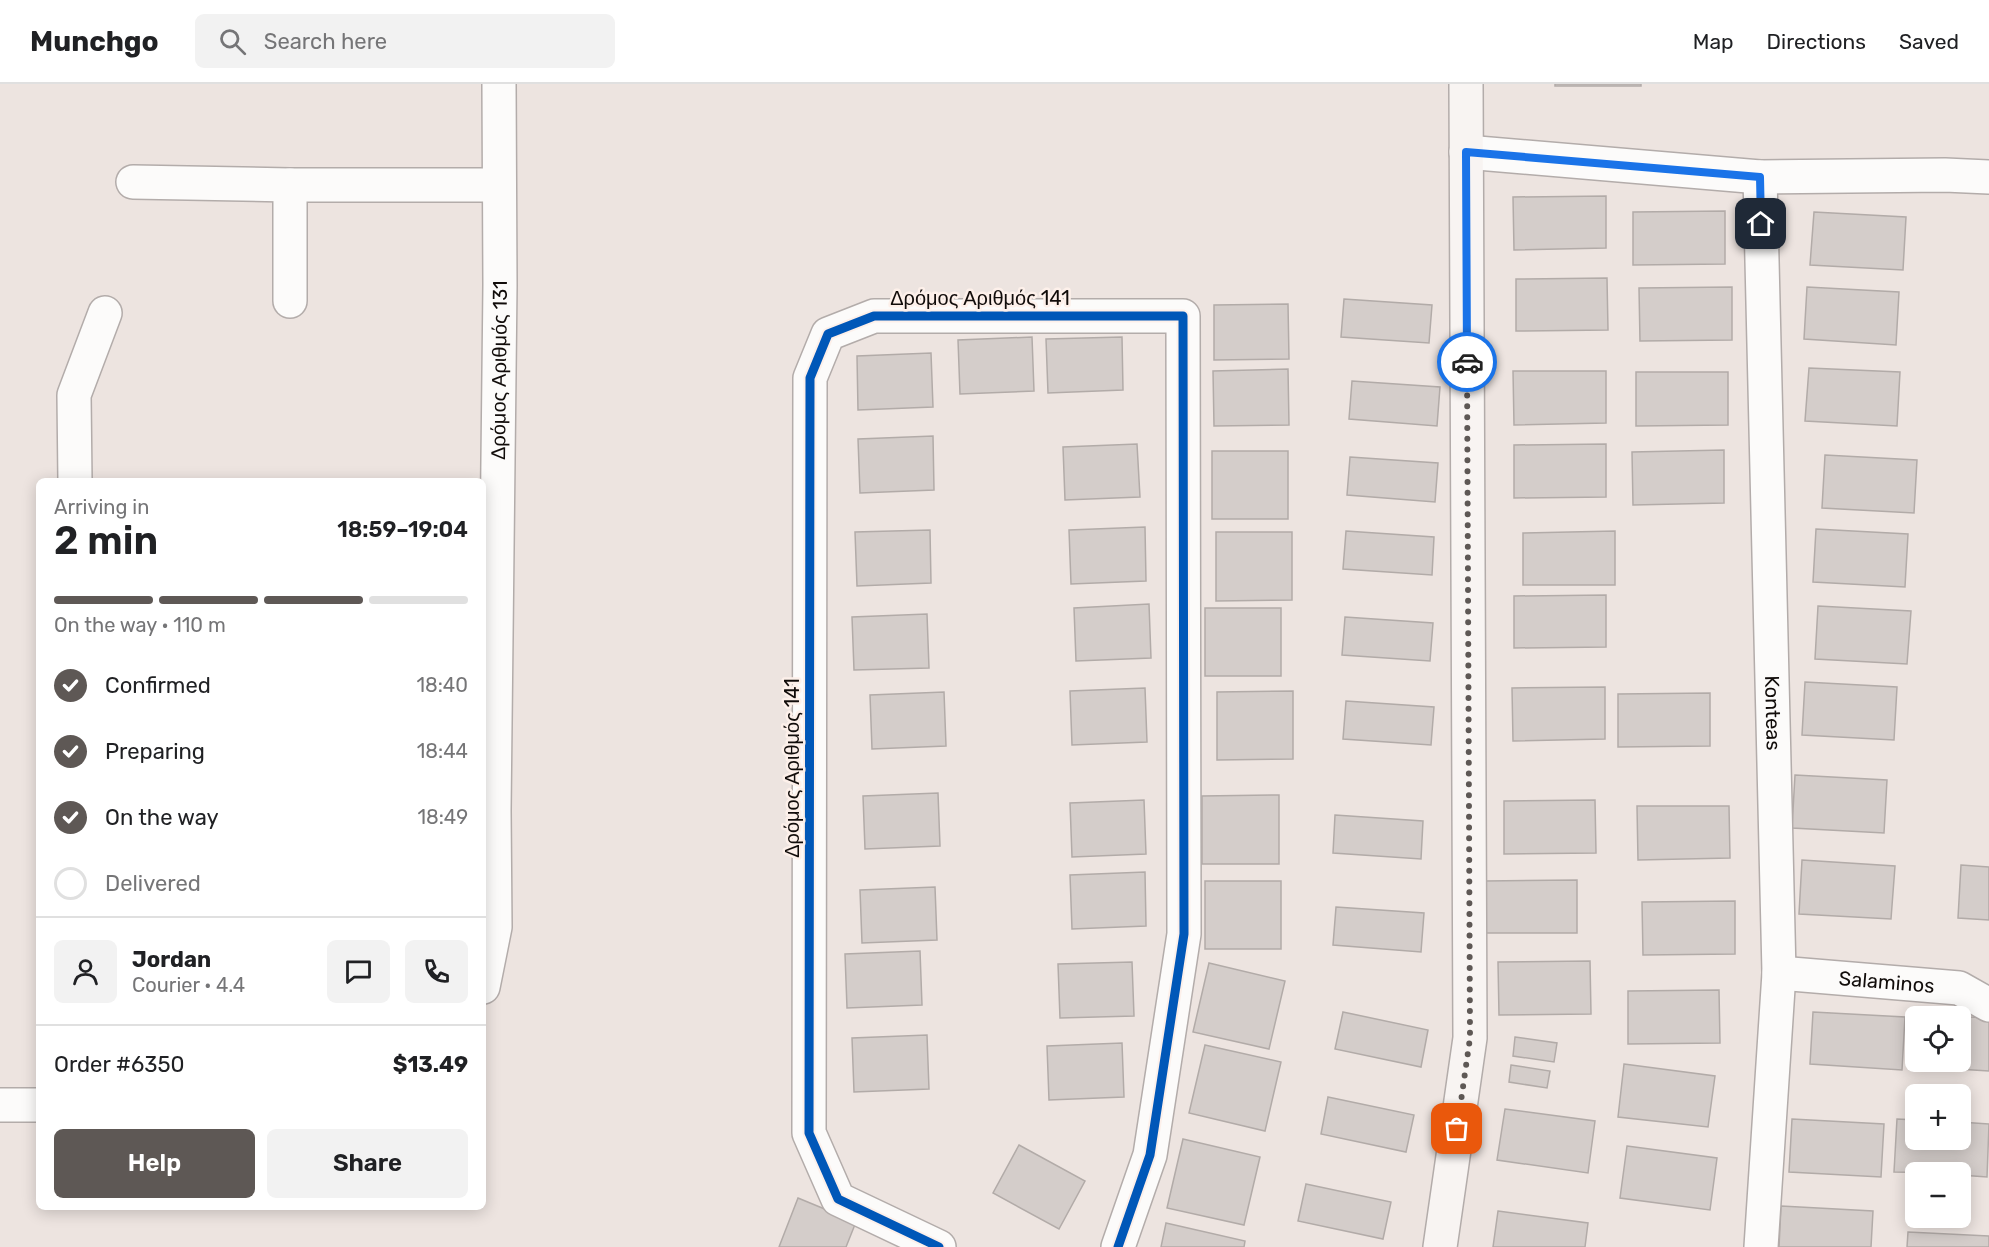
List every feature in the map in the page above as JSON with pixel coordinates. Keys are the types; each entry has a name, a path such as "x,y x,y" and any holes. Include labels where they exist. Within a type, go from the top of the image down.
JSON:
{"street":[{"name":"Δρόμος Αριθμός 131","path":"486,972 495,927 489,811 500,285 499,84"},
{"path":"1440,1247 1470,1038 1466,84"},
{"path":"1466,152 1760,177 1945,175 1989,177"},
{"name":"Konteas","path":"1760,177 1779,973 1761,1247"},
{"path":"133,182 499,185"},
{"path":"290,185 290,301"},
{"path":"75,478 74,396 105,313"},
{"name":"Δρόμος Αριθμός 141","path":"939,1247 838,1199 809,1133 810,378 828,334 874,316 1183,316 1184,934 1150,1155 1118,1247"},
{"name":"Salaminos","path":"1779,973 1959,988 1989,1005"},
{"path":"0,1105 36,1105"}],"building":[{"path":"1555,84 1641,84 1641,86 1555,86"},
{"path":"1606,196 1606,248 1514,250 1513,197"},
{"path":"1725,211 1725,264 1633,265 1633,212"},
{"path":"1814,212 1906,217 1903,270 1810,265"},
{"path":"1607,278 1608,330 1516,331 1516,279"},
{"path":"1732,287 1732,340 1640,341 1639,288"},
{"path":"1807,287 1899,292 1896,345 1804,339"},
{"path":"1344,299 1432,305 1429,343 1341,337"},
{"path":"1288,304 1289,359 1214,360 1214,305"},
{"path":"1032,337 1034,391 960,394 958,340"},
{"path":"1122,337 1123,390 1048,393 1046,339"},
{"path":"931,353 933,407 858,410 857,356"},
{"path":"1809,368 1900,372 1897,426 1805,421"},
{"path":"1288,369 1289,425 1214,426 1213,371"},
{"path":"1513,371 1606,371 1606,423 1514,425"},
{"path":"1636,372 1728,372 1728,425 1636,426"},
{"path":"1352,381 1440,387 1437,426 1349,419"},
{"path":"933,436 934,490 860,493 858,439"},
{"path":"1137,444 1140,497 1065,500 1063,447"},
{"path":"1606,444 1606,497 1514,498 1514,445"},
{"path":"1724,450 1724,503 1633,505 1632,452"},
{"path":"1212,451 1288,451 1288,519 1212,519"},
{"path":"1825,455 1917,460 1914,513 1822,508"},
{"path":"1350,457 1438,463 1435,502 1347,495"},
{"path":"1145,527 1146,581 1071,584 1069,530"},
{"path":"1816,529 1908,534 1905,587 1813,582"},
{"path":"930,530 931,583 857,586 855,532"},
{"path":"1346,531 1434,537 1432,575 1343,569"},
{"path":"1615,531 1615,585 1523,585 1523,533"},
{"path":"1216,532 1292,532 1292,600 1216,601"},
{"path":"1606,595 1606,647 1514,648 1514,596"},
{"path":"1149,604 1151,658 1076,661 1074,608"},
{"path":"1818,606 1911,611 1907,664 1815,659"},
{"path":"1205,608 1281,608 1281,676 1205,676"},
{"path":"927,614 929,668 854,670 852,617"},
{"path":"1345,617 1433,623 1430,661 1342,655"},
{"path":"1805,682 1897,687 1894,740 1802,735"},
{"path":"1605,687 1605,739 1513,741 1512,688"},
{"path":"1145,688 1147,742 1072,745 1070,691"},
{"path":"1293,691 1293,759 1217,760 1217,692"},
{"path":"944,692 946,746 872,749 870,695"},
{"path":"1710,693 1710,746 1618,747 1618,694"},
{"path":"1346,701 1434,707 1431,745 1343,739"},
{"path":"1795,775 1887,780 1884,833 1792,828"},
{"path":"938,793 940,846 865,849 863,796"},
{"path":"1279,795 1279,864 1202,864 1202,796"},
{"path":"1144,800 1146,854 1072,857 1070,803"},
{"path":"1595,800 1596,853 1504,854 1504,801"},
{"path":"1637,806 1729,806 1730,858 1638,860"},
{"path":"1335,815 1423,821 1421,859 1333,853"},
{"path":"1802,860 1895,866 1891,919 1799,914"},
{"path":"1961,865 1989,867 1989,920 1958,918"},
{"path":"1145,872 1146,926 1072,929 1070,875"},
{"path":"1577,880 1577,933 1485,933 1485,881"},
{"path":"1205,881 1281,881 1281,949 1205,949"},
{"path":"935,887 937,940 862,943 860,890"},
{"path":"1735,901 1735,954 1643,955 1642,902"},
{"path":"1336,907 1424,913 1421,952 1333,945"},
{"path":"920,951 922,1005 847,1008 845,954"},
{"path":"1590,961 1591,1014 1499,1015 1498,962"},
{"path":"1132,962 1134,1016 1060,1018 1058,964"},
{"path":"1209,963 1285,981 1269,1049 1193,1032"},
{"path":"1719,990 1720,1043 1628,1044 1628,991"},
{"path":"1343,1012 1428,1030 1421,1067 1335,1049"},
{"path":"1813,1012 1905,1017 1902,1070 1810,1064"},
{"path":"1971,1017 1989,1018 1989,1071 1971,1070"},
{"path":"927,1035 929,1089 854,1092 852,1038"},
{"path":"1515,1037 1557,1043 1554,1062 1513,1056"},
{"path":"1122,1043 1124,1097 1049,1100 1047,1046"},
{"path":"1205,1045 1281,1062 1265,1131 1189,1113"},
{"path":"1624,1064 1715,1076 1708,1127 1618,1117"},
{"path":"1511,1065 1550,1071 1547,1088 1509,1082"},
{"path":"1328,1097 1414,1115 1406,1152 1321,1134"},
{"path":"1505,1109 1595,1121 1588,1173 1497,1160"},
{"path":"1792,1119 1884,1124 1881,1177 1789,1172"},
{"path":"1897,1119 1905,1119 1905,1150 1971,1150 1971,1123 1989,1124 1987,1177 1971,1176 1971,1162 1905,1162 1905,1172 1894,1172"},
{"path":"1183,1139 1260,1157 1244,1225 1167,1208"},
{"path":"1019,1145 1085,1181 1059,1229 993,1193"},
{"path":"1627,1146 1717,1158 1710,1210 1620,1198"},
{"path":"1306,1184 1391,1202 1383,1239 1298,1221"},
{"path":"798,1198 856,1222 846,1247 779,1247"},
{"path":"1781,1206 1873,1211 1871,1247 1779,1247"},
{"path":"1498,1211 1588,1223 1585,1247 1493,1247"},
{"path":"1166,1223 1245,1241 1244,1247 1161,1247"},
{"path":"1908,1232 1989,1236 1989,1247 1907,1247"}],"cycle path":[{"path":"939,1247 838,1199 809,1133 810,378 828,334 874,316 1183,316 1184,934 1150,1155 1118,1247"}],"way so far":[{"path":"1457,1129 1470,1038 1467,362"}],"route":[{"path":"1467,362 1466,152 1760,177 1761,224"}]}
